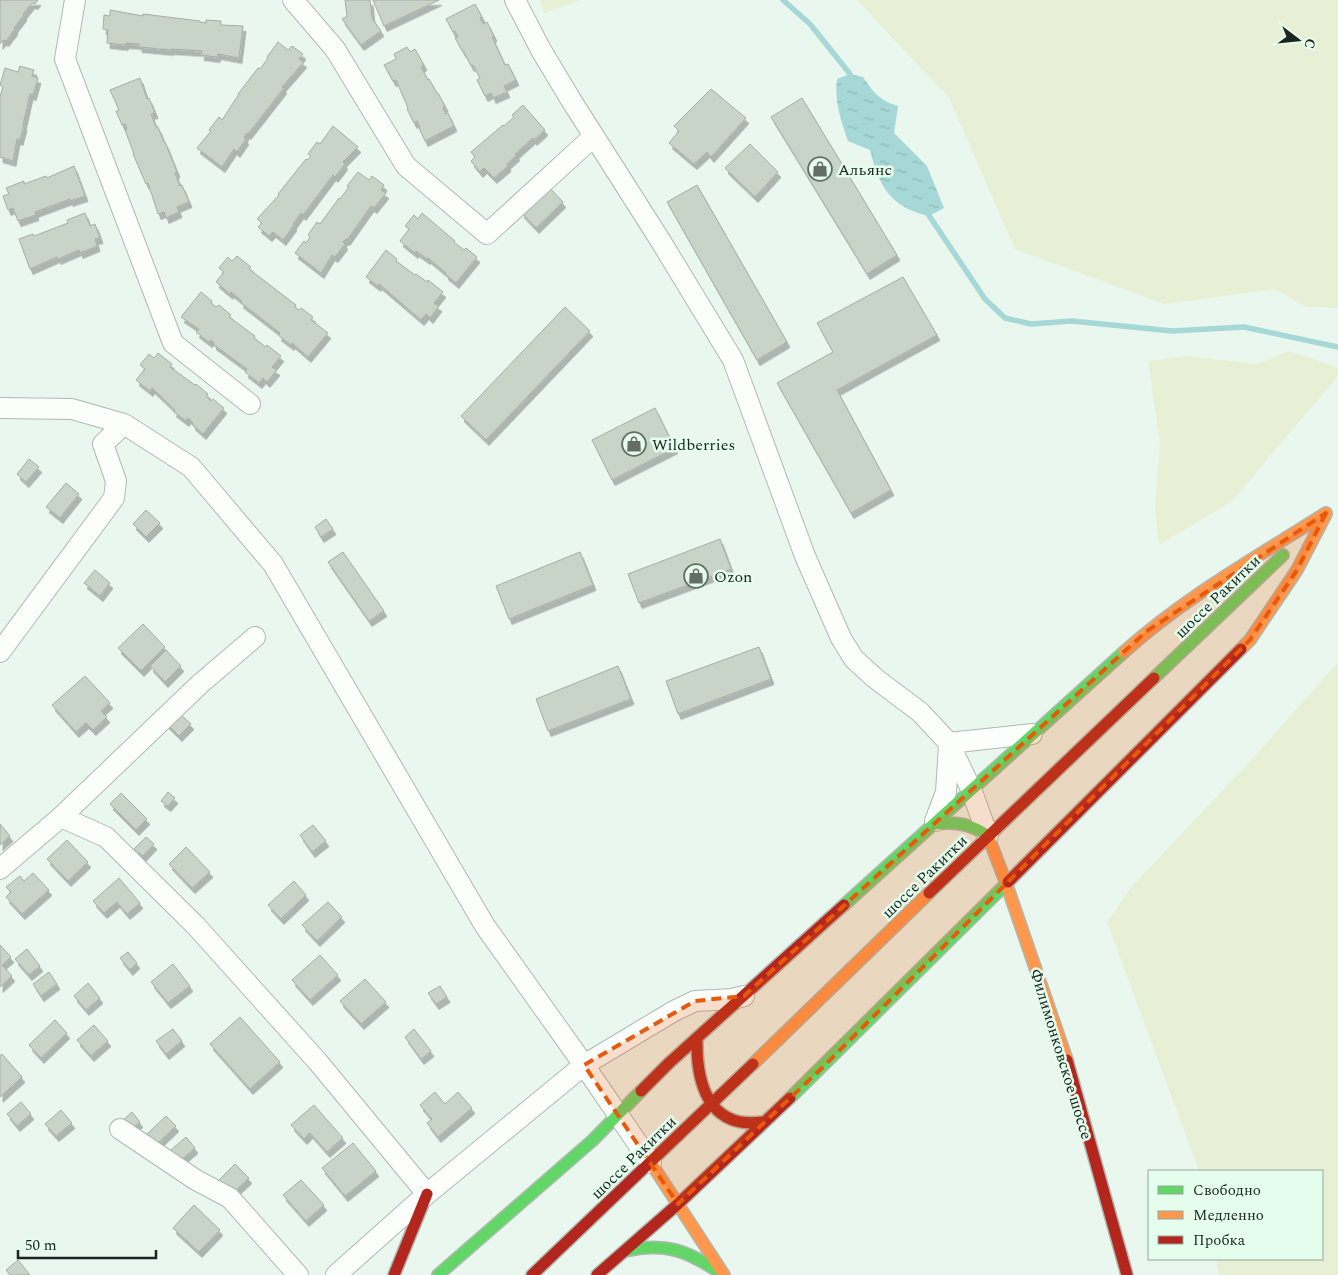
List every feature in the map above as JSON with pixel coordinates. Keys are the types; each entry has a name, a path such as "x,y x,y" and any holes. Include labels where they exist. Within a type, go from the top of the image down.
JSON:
{"street":[{"path":"75,0 65,59 174,343 250,404"},
{"path":"293,0 335,49 406,166 487,234 593,137"},
{"path":"515,0 541,50 593,137 660,240 733,360 805,556 841,638 854,659 876,679 920,712 949,742 971,789 988,836"},
{"path":"0,408 72,409 124,424 191,467 273,564 485,926 651,1163 723,1275"},
{"path":"0,652 114,498 116,481 103,444 124,424"},
{"path":"438,1275 594,1140 668,1063 1147,631 1206,589 1329,510"},
{"path":"596,1275 678,1204 822,1068 1250,640 1296,570 1329,510"},
{"name":"шоссе Ракитки","path":"532,1275 651,1163 988,836 1329,510"},
{"path":"0,869 61,817 200,684 255,637"},
{"path":"949,742 1032,734"},
{"path":"934,824 946,792 949,742"},
{"path":"61,817 106,837 196,926 318,1062 427,1194"},
{"path":"934,824 949,821 969,824 988,836"},
{"name":"Филимонковское шоссе","path":"988,836 1062,1044 1127,1275"},
{"path":"336,1275 427,1194 584,1065 674,1011 695,1001 732,999 744,996"},
{"path":"697,1038 698,1073 703,1090 711,1104 731,1120 744,1124 763,1122"},
{"path":"120,1129 196,1180 230,1198 298,1275"},
{"path":"394,1275 427,1194"},
{"path":"625,1251 644,1246 668,1246 697,1257 723,1275"}],"highlighted area":[{"path":"1326,513 1297,570 1250,640 822,1068 678,1204 584,1065 695,1001 744,996 1147,631"}],"green space":[{"path":"540,0 581,0 544,13"},
{"path":"857,0 1338,0 1338,308 1306,307 1275,289 1164,304 1015,249 949,98"},
{"path":"1290,351 1338,368 1338,376 1231,502 1159,545 1155,510 1160,443 1148,361 1186,356 1256,364"},
{"path":"1338,662 1338,1275 1219,1275 1216,1260 1323,1260 1323,1170 1199,1170 1107,922 1131,887 1247,765"}],"water":[{"path":"850,74 863,77 878,95 898,106 894,133 927,166 944,208 929,216 905,207 896,201 882,184 870,150 848,141 839,110 836,87 837,79"}],"building":[{"path":"0,0 38,0 35,4 32,3 23,14 6,41 3,40 0,44"},
{"path":"345,0 370,0 372,18 381,31 361,45 342,19 347,16"},
{"path":"373,0 439,0 384,26"},
{"path":"475,4 482,17 480,18 483,24 487,22 494,36 492,37 505,65 508,64 516,80 504,86 507,92 493,98 491,93 485,96 477,80 480,78 455,38 458,37 455,31 453,32 446,19"},
{"path":"110,10 143,16 143,14 206,23 206,20 221,21 221,25 243,26 239,58 218,54 217,57 201,55 202,51 139,47 139,44 107,43 108,30 103,29 104,15 110,16"},
{"path":"278,42 288,50 292,46 303,54 299,59 304,62 282,87 284,88 244,137 246,139 237,152 234,149 222,167 197,148 211,131 209,130 219,117 222,120 238,94 258,68 260,69"},
{"path":"407,47 410,52 415,49 424,65 421,67 438,93 445,106 443,108 446,114 448,113 454,126 425,141 417,121 414,123 407,109 396,80 393,81 384,65 396,59 394,54"},
{"path":"20,66 34,70 32,76 38,78 33,95 30,94 24,125 20,140 17,139 13,161 0,157 0,97 3,87 0,85 5,68 18,72"},
{"path":"140,78 147,99 149,98 155,113 151,114 156,127 158,127 165,142 177,172 175,173 180,186 182,185 189,202 177,207 179,212 166,218 164,212 158,214 148,183 146,184 133,154 125,130 127,129 125,124 122,125 116,111 119,110 110,90"},
{"path":"711,89 746,118 711,157 707,152 694,164 669,143 679,131 674,126"},
{"path":"802,98 897,255 867,274 771,117"},
{"path":"523,105 545,130 515,154 517,155 507,164 508,166 494,178 484,168 480,172 471,161 475,157 471,152 514,117 512,115"},
{"path":"333,126 358,147 343,162 345,164 335,177 333,175 303,215 301,213 283,240 273,232 269,236 258,227 262,223 257,219 279,195 306,159 311,156 308,154 317,142 320,144"},
{"path":"750,144 778,172 755,197 725,168"},
{"path":"74,166 85,196 70,201 70,199 35,212 36,215 18,221 13,208 8,210 3,196 9,194 6,188 24,181 24,184 46,176 47,178"},
{"path":"358,172 369,180 372,176 384,185 381,190 386,193 374,208 371,206 347,240 343,242 345,244 335,257 332,255 321,273 295,253 304,241 306,243 310,237 308,235 317,222 320,224 349,187 347,186"},
{"path":"697,185 787,342 757,360 667,202"},
{"path":"548,186 563,202 536,228 521,212"},
{"path":"85,213 90,226 95,224 100,238 95,239 97,246 80,253 79,250 58,259 57,257 30,269 19,239 33,234 34,236 68,223 67,220"},
{"path":"422,213 464,250 466,248 477,257 456,283 428,258 416,251 415,253 400,241 409,229 405,226 414,215 418,219"},
{"path":"386,250 397,259 396,261 415,275 427,282 428,280 443,292 434,303 439,306 430,318 426,314 421,320 379,284 378,286 366,277"},
{"path":"237,256 251,267 249,269 296,305 295,307 299,310 301,308 313,317 311,320 328,333 308,357 292,343 291,345 278,335 280,333 240,302 242,301 231,292 230,294 216,282 224,272 219,268 228,257 232,261"},
{"path":"903,277 937,335 837,390 891,490 851,513 777,383 833,352 817,323"},
{"path":"201,292 216,307 219,305 231,315 229,317 255,336 254,338 281,356 272,367 277,370 267,382 263,378 259,383 245,372 247,369 213,344 211,340 209,342 196,332 199,329 181,317"},
{"path":"565,307 590,331 486,440 461,416"},
{"path":"158,353 172,364 170,367 196,384 208,394 206,396 211,401 213,399 224,408 203,434 188,418 186,421 173,411 175,410 152,388 150,391 136,380 145,369 140,365 149,354 154,358"},
{"name":"Wildberries","path":"655,408 675,448 612,480 592,440"},
{"path":"29,459 39,467 26,482 17,474"},
{"path":"66,483 79,494 60,518 46,507"},
{"path":"146,510 160,523 146,537 133,524"},
{"path":"326,519 333,529 321,537 315,527"},
{"path":"720,539 731,569 639,603 628,574"},
{"path":"343,552 384,611 369,621 328,562"},
{"path":"580,552 593,585 509,619 496,586"},
{"path":"95,570 110,583 100,596 84,583"},
{"path":"143,624 165,647 141,671 118,648"},
{"path":"759,647 771,679 678,714 666,681"},
{"path":"166,650 181,666 165,682 150,666"},
{"path":"618,666 631,699 548,731 536,699"},
{"path":"85,676 110,703 101,711 107,717 93,730 86,723 76,732 52,705"},
{"path":"177,711 191,724 179,736 166,723"},
{"path":"168,792 175,798 168,806 161,801"},
{"path":"121,793 147,819 136,830 110,804"},
{"path":"0,824 10,836 0,845"},
{"path":"313,825 326,841 312,852 300,835"},
{"path":"146,837 154,844 143,856 134,849"},
{"path":"67,840 88,862 68,881 47,859"},
{"path":"186,847 210,872 192,888 169,864"},
{"path":"33,873 49,890 22,914 6,897 11,892 6,887 20,876 24,881"},
{"path":"119,878 140,903 127,914 117,902 104,913 93,901"},
{"path":"294,881 306,895 281,919 268,905"},
{"path":"328,902 342,917 317,941 302,925"},
{"path":"0,945 11,957 2,965 12,976 0,987"},
{"path":"27,949 40,966 29,975 15,959"},
{"path":"128,952 137,963 130,970 120,958"},
{"path":"320,955 338,975 310,1000 292,980"},
{"path":"173,964 190,986 168,1003 151,982"},
{"path":"49,972 57,984 41,996 33,984"},
{"path":"365,979 386,1002 361,1024 340,1001"},
{"path":"88,983 100,998 86,1010 74,996"},
{"path":"440,986 447,997 436,1004 428,993"},
{"path":"240,1017 280,1062 250,1089 210,1044"},
{"path":"55,1020 67,1033 41,1058 29,1045"},
{"path":"94,1025 108,1041 91,1056 77,1040"},
{"path":"173,1029 182,1041 166,1054 156,1041"},
{"path":"414,1029 431,1051 421,1059 405,1037"},
{"path":"2,1054 22,1077 0,1097 0,1056"},
{"path":"435,1092 445,1104 458,1092 472,1108 438,1137 427,1123 432,1119 420,1105"},
{"path":"21,1102 31,1114 17,1126 7,1114"},
{"path":"314,1105 343,1138 327,1152 310,1133 304,1139 291,1125"},
{"path":"61,1110 72,1123 56,1136 45,1124"},
{"path":"132,1112 140,1122 128,1132 120,1123"},
{"path":"166,1116 176,1126 156,1145 146,1135"},
{"path":"186,1137 195,1148 180,1161 171,1150"},
{"path":"353,1143 376,1171 345,1196 322,1168"},
{"path":"235,1164 249,1178 232,1194 219,1180"},
{"path":"301,1180 324,1205 306,1221 283,1195"},
{"path":"194,1205 220,1230 199,1252 173,1228"},
{"path":"18,1260 30,1275 10,1275 6,1270"}],"waterway":[{"path":"783,0 810,24 850,74 853,81"},
{"path":"926,211 985,299 1005,318 1031,324 1072,321 1172,331 1244,327 1338,347"}],"traffic: fast":[{"path":"1154,678 1283,555"},
{"path":"844,905 1124,652"},
{"path":"935,824 963,824 988,836"},
{"path":"790,1098 1008,882"},
{"path":"438,1275 593,1140 641,1091"},
{"path":"625,1251 652,1247 675,1250 696,1258 719,1272"}],"traffic: slow":[{"path":"1124,652 1147,632 1197,595 1326,513"},
{"path":"1241,649 1250,640 1297,570 1326,514"},
{"path":"988,836 1067,1060"},
{"path":"753,1064 929,893"},
{"path":"651,1163 724,1275"}],"traffic: jam":[{"path":"1008,882 1241,649"},
{"path":"929,893 1154,678"},
{"path":"641,1091 669,1063 844,905"},
{"path":"697,1038 699,1071 709,1100 718,1111 729,1118 744,1122 763,1122"},
{"path":"1067,1060 1127,1275"},
{"path":"532,1275 753,1064"},
{"path":"597,1275 678,1204 790,1098"},
{"path":"394,1275 427,1194"}],"place":[{"name":"Альянс","path":"820,169"},
{"name":"Wildberries","path":"634,444"},
{"name":"Ozon","path":"696,576"}]}
